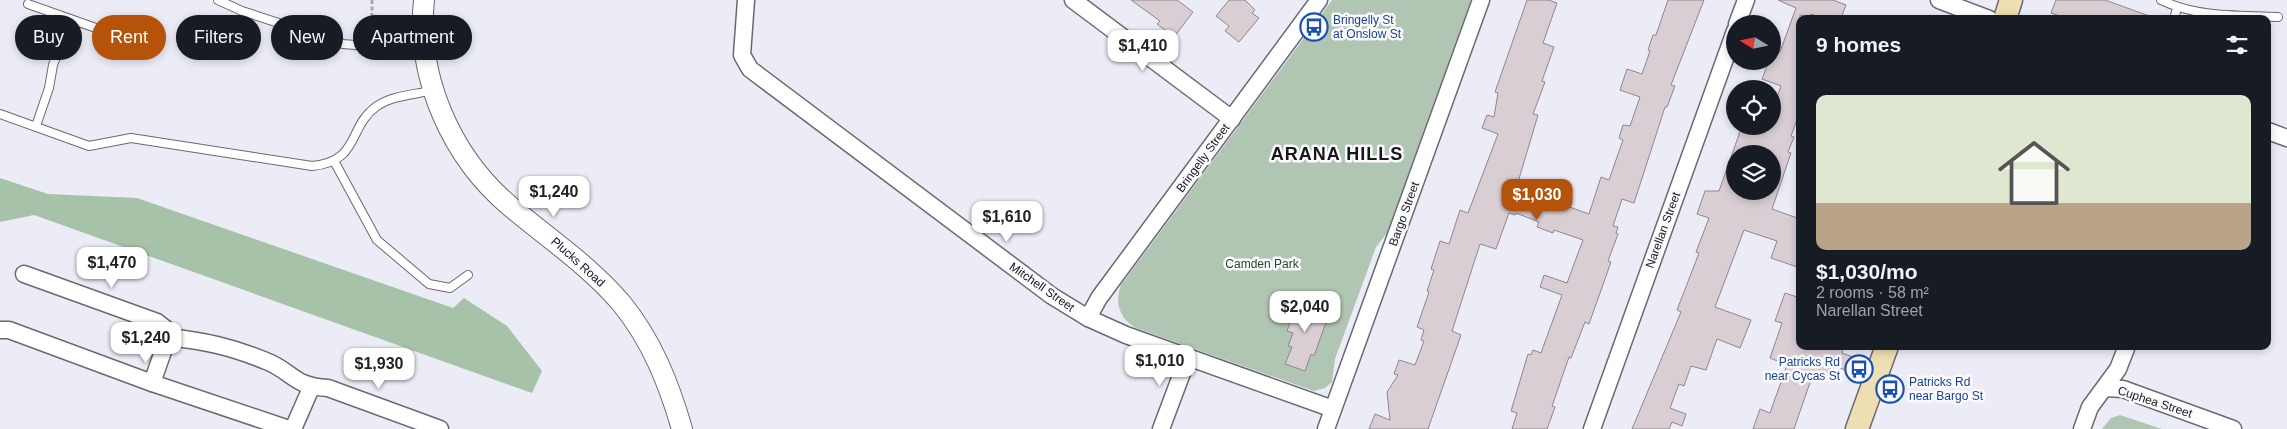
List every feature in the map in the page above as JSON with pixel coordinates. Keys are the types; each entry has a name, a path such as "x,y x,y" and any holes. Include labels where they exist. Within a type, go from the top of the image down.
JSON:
{"main road":[{"path":"2006,15 2011,0"},
{"path":"1857,429 1886,350"}],"street":[{"name":"Plucks Road","path":"422,15 424,0"},
{"name":"Mitchell Street","path":"746,0 741,47 744,62 750,69 1044,290 1088,318 1188,357 1333,408"},
{"path":"1072,0 1232,119"},
{"name":"Bringelly Street","path":"1088,318 1099,298 1319,0"},
{"name":"Bargo Street","path":"1326,429 1481,0"},
{"path":"1741,15 1746,0"},
{"path":"1939,0 1979,15"},
{"name":"Narellan Street","path":"1592,429 1726,56"},
{"name":"Plucks Road","path":"427,60 433,90 453,136 477,174 510,206 591,272 622,305 652,348 671,389 682,429"},
{"path":"2271,132 2287,138"},
{"path":"24,274 157,322 166,328 168,337 152,383"},
{"path":"0,330 9,330 152,383 289,429"},
{"path":"168,337 212,342 268,361 311,388 328,388 440,429"},
{"path":"2082,429 2090,407 2118,369 2125,350"},
{"path":"1161,429 1188,357"},
{"path":"293,429 311,388"},
{"name":"Cuphea Street","path":"2105,388 2122,389 2233,429"}],"lane":[{"path":"218,0 242,11 343,44 353,45"},
{"path":"2161,0 2177,8 2205,14 2229,15"},
{"path":"28,4 59,15"},
{"path":"2175,15 2177,8"},
{"path":"2271,17 2278,17"},
{"path":"36,126 49,88 54,60"},
{"path":"0,114 90,146 132,138 312,166 334,162 343,155 352,144 364,120 378,105 433,90"},
{"path":"334,162 377,240 429,284 446,289 468,275"}],"path":[{"path":"372,0 372,15"}],"green space":[{"name":"Camden Park","path":"1332,0 1471,0 1387,233 1376,247 1335,359 1332,382 1325,388 1314,391 1136,328 1122,315 1118,298 1121,285"},
{"path":"0,178 48,194 137,198 453,308 464,298 507,326 542,371 532,393 34,215 0,222"},
{"path":"2120,415 2162,429 2102,429 2111,418"}],"building":[{"path":"1131,0 1177,0 1193,12 1174,37 1157,24 1160,21"},
{"path":"1229,0 1245,0 1255,10 1252,13 1259,18 1239,42 1225,31 1229,26 1216,16"},
{"path":"1527,0 1548,0 1557,3 1543,43 1554,47 1542,81 1545,82 1533,114 1538,115 1516,189 1523,191 1519,201 1544,210 1547,199 1589,214 1601,177 1609,180 1623,140 1619,138 1623,125 1630,126 1640,97 1620,90 1627,69 1642,74 1653,35 1656,35 1668,0 1704,0 1671,85 1675,86 1667,107 1665,107 1634,203 1622,199 1613,226 1618,227 1616,233 1618,234 1608,261 1611,262 1589,324 1585,322 1571,358 1569,357 1552,406 1555,407 1547,429 1512,429 1517,413 1511,411 1528,354 1531,355 1533,350 1541,353 1562,295 1540,287 1544,275 1567,283 1583,240 1554,230 1553,233 1537,227 1539,222 1516,213 1515,215 1509,213 1496,249 1480,244 1452,331 1461,335 1428,429 1369,429 1375,414 1390,420 1387,392 1398,375 1394,374 1399,360 1415,365 1424,341 1421,340 1424,330 1417,327 1429,292 1427,291 1434,270 1431,269 1440,241 1449,244 1460,210 1468,213 1498,134 1482,128 1487,115 1494,117 1498,93 1495,92"},
{"path":"1778,0 1833,0 1846,5 1842,15 1796,15 1796,122 1791,136 1794,137 1788,152 1791,153 1781,182 1781,145 1735,145 1739,135 1781,135 1781,80 1762,79 1766,70 1781,70 1781,49 1796,8"},
{"path":"2056,0 2105,0 2146,15 2057,15 2051,13"},
{"path":"1726,171 1726,200 1775,200 1772,209 1796,218 1796,267 1771,258 1777,241 1744,230 1715,307 1751,320 1740,348 1717,339 1706,370 1691,366 1684,386 1679,384 1670,408 1686,414 1682,426 1672,422 1669,429 1632,429 1681,312 1677,310 1699,253 1696,252 1709,218 1697,214 1705,191 1719,191"},
{"path":"1785,293 1796,297 1796,350 1843,350 1842,353 1853,357 1848,371 1835,366 1834,368 1831,367 1828,376 1814,371 1794,429 1753,429 1760,409 1770,413 1787,365 1770,358 1782,323 1775,321"},
{"path":"1298,299 1330,311 1314,356 1311,354 1305,371 1285,364 1292,347 1288,346 1293,333 1287,331"}],"place":[{"name":"Bringelly St at Onslow St","path":"1314,27"},
{"name":"Patricks Rd near Cycas St","path":"1859,369"},
{"name":"Patricks Rd near Bargo St","path":"1890,389"}],"district":[{"name":"ARANA HILLS","path":"1337,154"}]}
